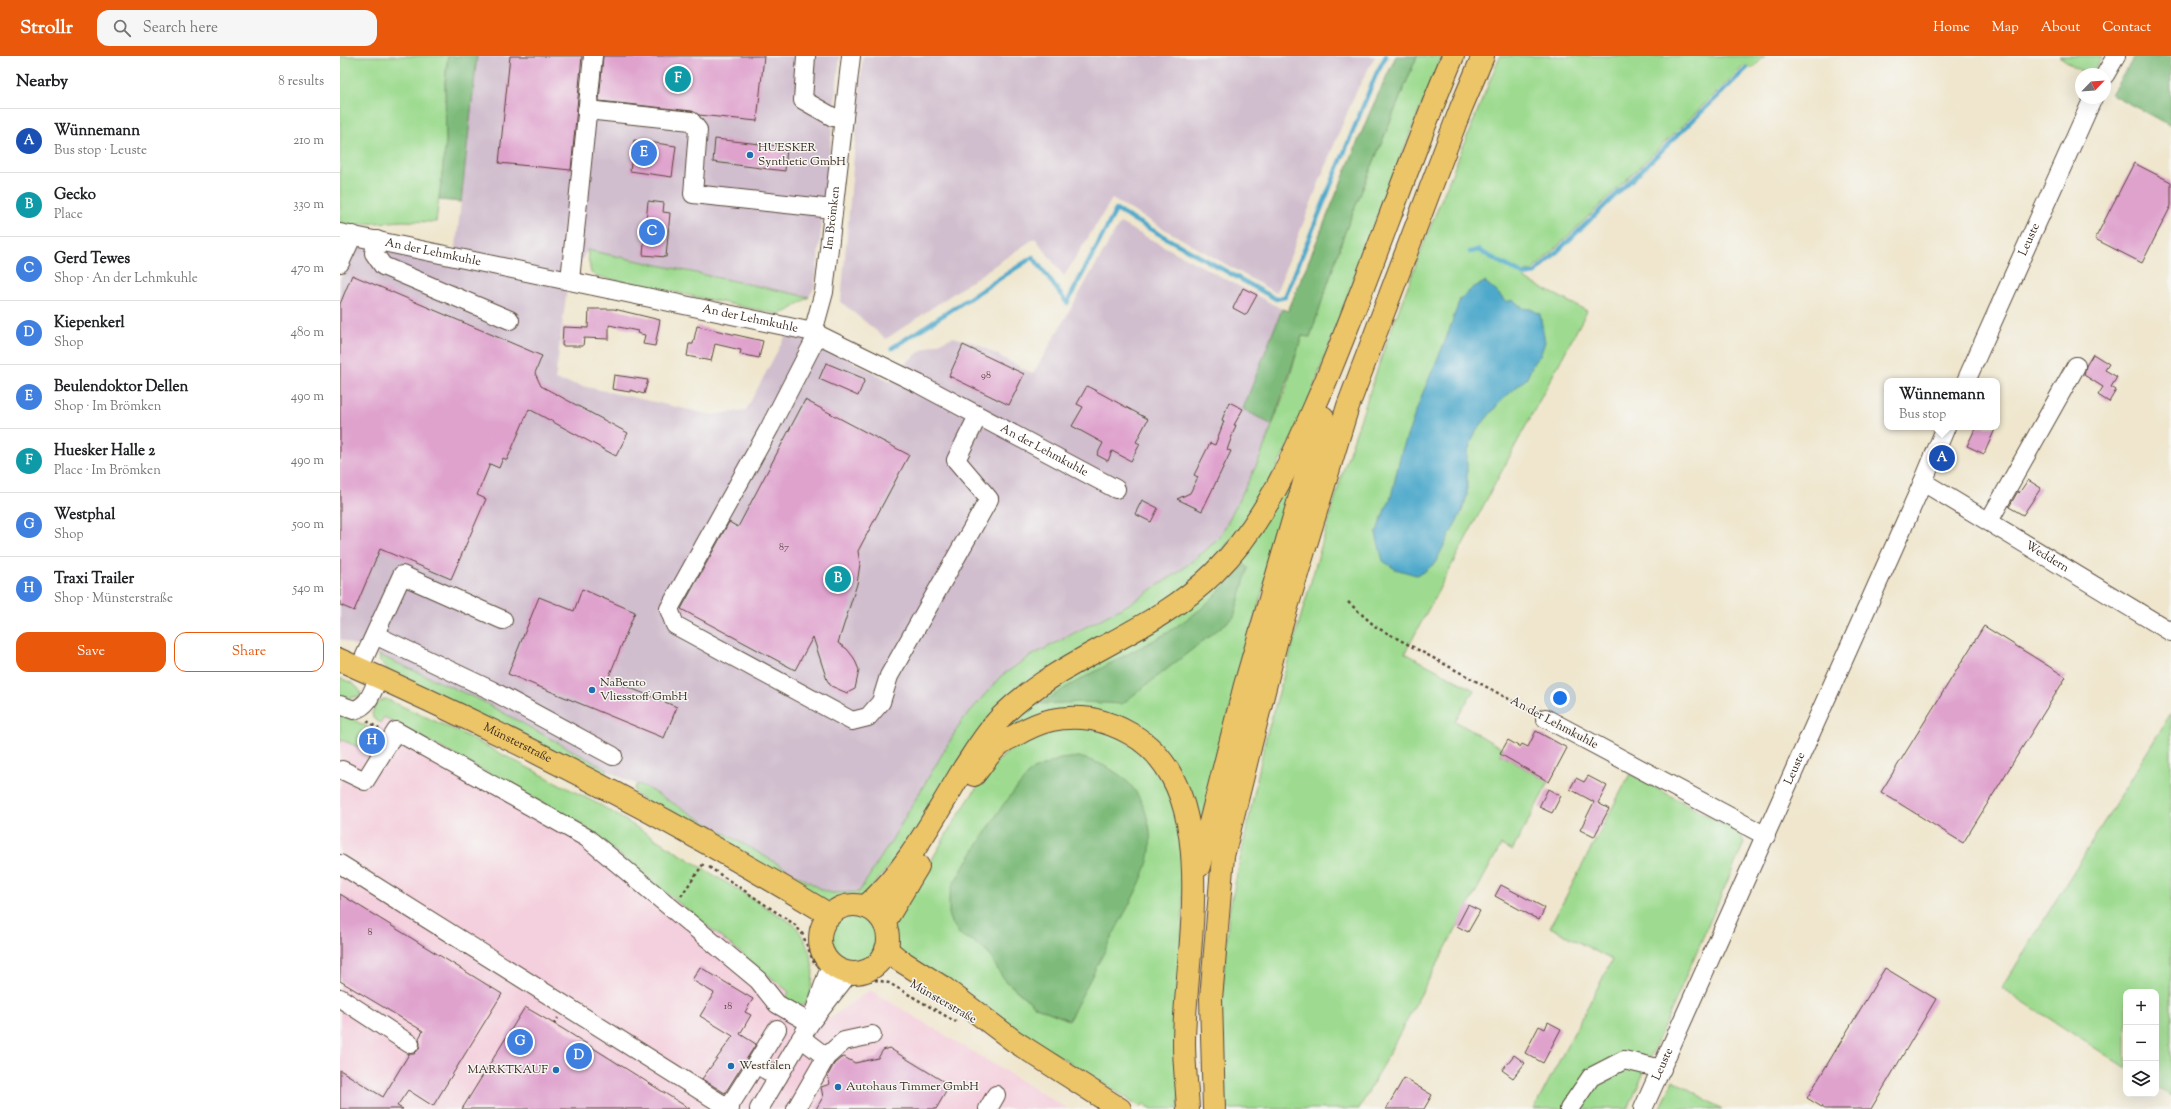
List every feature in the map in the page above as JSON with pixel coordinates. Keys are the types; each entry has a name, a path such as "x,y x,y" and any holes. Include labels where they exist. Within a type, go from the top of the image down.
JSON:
{"main road":[{"path":"866,907 882,892 902,868 981,741 1000,718 1025,694 1054,674 1167,612 1214,574 1255,524 1287,471 1350,322 1430,110 1454,56"},
{"path":"1214,1109 1211,999 1223,856 1276,643 1348,406 1482,56"},
{"path":"1194,884 1245,685 1350,322"},
{"name":"Münsterstraße","path":"350,664 487,728 619,796 691,836 762,890 826,922"},
{"path":"884,923 971,778 999,744 1032,725 1072,716 1101,721 1122,729 1142,740 1171,774 1187,813 1190,835 1194,884 1184,1043 1188,1109"},
{"path":"846,906 866,907 879,916 884,923 888,940 886,949 883,957 847,974 821,948 826,922 846,906"},
{"name":"Münsterstraße","path":"886,949 898,959 944,988 1014,1041 1120,1109"},
{"name":"Münsterstraße","path":"847,974 891,972 939,1002 1014,1041"}],"street":[{"path":"570,280 593,56"},
{"path":"806,56 802,100 833,117 844,118"},
{"name":"Im Brömken","path":"851,56 824,292 815,333 770,427 669,609 675,625 852,721 868,717 881,702 889,676 989,499 956,460 978,416"},
{"path":"2109,68 2116,56"},
{"name":"Leuste","path":"1967,378 2090,104"},
{"path":"587,110 691,121 698,130 693,194 833,210"},
{"name":"An der Lehmkuhle","path":"340,263 347,234 815,333 919,384 1116,489"},
{"path":"377,240 374,252 382,266 510,320"},
{"path":"1989,521 2076,366"},
{"name":"Leuste","path":"1643,1109 1766,836 1945,430"},
{"name":"Weddern","path":"1923,482 2171,632"},
{"path":"350,664 375,635 402,575 503,620"},
{"path":"375,635 491,690 613,756"},
{"path":"347,708 362,708 368,702 379,677"},
{"name":"An der Lehmkuhle","path":"1545,718 1766,836"},
{"path":"341,768 366,781 396,731 587,838 758,980 777,1004 810,1023"},
{"path":"340,864 729,1108 777,1029"},
{"path":"810,1023 847,974"},
{"path":"759,1109 810,1023 847,974"},
{"path":"340,998 410,1044"},
{"path":"796,1109 826,1057 844,1041 872,1035"},
{"path":"801,1038 826,1057"},
{"path":"1569,1109 1590,1077 1624,1060 1662,1069"},
{"path":"756,1064 778,1077"}],"path":[{"name":"An der Lehmkuhle","path":"1348,602 1376,627 1545,718"},
{"path":"347,708 377,728 396,731"},
{"path":"698,859 794,924 802,933 813,959 817,978 847,974 864,981 876,980 890,983 962,1025"},
{"path":"672,909 704,864"}],"shaded area":[{"path":"477,56 840,56 815,286 809,297 587,250 567,288 555,380 712,415 746,410 786,335 813,341 892,382 902,366 922,350 953,337 975,343 1033,374 1120,223 1282,309 1243,409 1272,425 1259,460 1221,535 1206,550 1177,573 1131,603 1029,657 1001,676 961,722 890,843 859,892 832,893 823,890 645,787 627,781 480,700 340,639 340,280 355,245 454,265"},
{"path":"863,56 1375,56 1355,94 1276,293 1112,199 1064,276 1035,238 886,339 841,302"},
{"path":"384,717 581,824 789,992 783,1001 796,1006 806,1004 829,1019 870,990 1068,1109 340,1109 340,743 342,740 363,749"}],"green space":[{"path":"340,56 448,56 445,82 446,141 436,222 402,221 349,225 340,223"},
{"path":"448,56 477,56 461,202 439,200 446,141 445,82"},
{"path":"1396,56 1417,56 1345,232 1310,337 1302,336 1272,425 1243,409 1282,309 1288,311 1370,112"},
{"path":"1417,56 1442,56 1382,203 1303,416 1253,515 1186,589 1058,664 861,900 830,905 637,796 634,790 637,784 645,787 823,890 832,893 859,892 890,843 961,722 1001,676 1029,657 1131,603 1177,573 1206,550 1221,535 1259,460 1286,389 1302,336 1310,337 1345,232"},
{"path":"1500,56 1765,56 1753,68 1744,66 1532,271 1525,272 1525,279 1587,311 1405,653 1474,690 1455,721 1503,749 1500,754 1549,782 1512,851 1501,845 1359,1109 1221,1109 1219,1032 1229,912 1266,737 1343,471 1388,338 1433,220"},
{"path":"2059,56 2102,56 2095,68 2076,68"},
{"path":"2135,56 2171,56 2171,126 2111,94"},
{"path":"587,250 809,297 788,311 778,314 596,276 591,273"},
{"path":"1295,476 1235,688 1199,835 1192,810 1108,717 992,739 1022,706 1130,643"},
{"path":"1245,565 1248,568 1234,617 1122,704 1085,702 1040,704 1070,685 1167,633 1201,609"},
{"path":"379,655 480,700 608,770 605,775 597,774 388,671 380,661"},
{"path":"340,678 350,682 358,688 361,694 360,696 344,699 340,698"},
{"path":"386,699 459,732 602,806 795,925 806,945 812,963 812,983 806,1004 796,1006 783,1001 789,992 581,824 384,717 380,723 373,718 372,713 377,703"},
{"path":"340,713 375,731 363,749 342,740 340,743"},
{"path":"2171,713 2171,1096 2159,1089 2159,989 2123,989 2123,1066 2002,988"},
{"path":"1072,725 1117,734 1159,768 1184,834 1179,1109 1152,1109 1144,1104 1141,1107 1014,1028 899,952 894,943 893,929 918,875 930,863 950,828 988,770 1020,741","holes":["1079,757 1134,790 1143,807 1150,829 1069,1020 1036,1007 1003,978 988,953 973,941 1031,771 1060,760"]},
{"path":"1079,757 1109,768 1127,781 1135,791 1146,813 1149,825 1150,849 1148,861 1137,889 1069,1020 1036,1007 1003,978 988,953 973,941 960,935 949,918 949,899 953,884 1003,805 1031,771 1060,759"},
{"path":"1630,774 1740,833 1744,843 1628,1109 1534,1109 1612,960 1550,927"},
{"path":"855,915 864,917 872,922 877,930 879,939 877,948 872,956 864,961 855,963 846,961 838,956 833,948 831,939 833,930 838,922 846,917"},
{"path":"1673,1080 1722,1109 1661,1109"}],"water":[{"path":"1485,282 1506,302 1513,300 1523,308 1531,309 1540,314 1545,342 1540,356 1534,362 1527,378 1500,402 1476,431 1467,453 1467,496 1462,511 1435,563 1424,572 1416,575 1395,569 1383,561 1376,534 1385,509 1390,501 1401,453 1421,397 1446,339 1460,299 1474,287"}],"building":[{"path":"510,56 582,56 571,170 499,163"},
{"path":"603,56 764,56 757,121 699,115 692,111 599,101"},
{"name":"HUESKER Synthetic GmbH","path":"715,139 787,147 785,171 713,162"},
{"path":"634,140 676,146 672,177 630,171"},
{"path":"2134,163 2171,182 2171,206 2142,263 2095,239"},
{"path":"648,201 664,203 663,212 670,213 666,257 643,255"},
{"path":"352,275 542,356 535,373 541,386 628,433 616,456 529,409 507,460 503,458 499,468 490,464 477,495 486,499 451,579 380,549 354,611 340,605 340,304"},
{"path":"1243,288 1257,295 1246,315 1233,308"},
{"path":"589,309 614,309 660,320 655,346 643,344 645,335 637,333 638,331 609,325 609,339 584,338 583,346 562,346 563,327 588,328"},
{"path":"697,326 763,341 759,358 740,354 741,350 715,344 711,361 687,356 689,344 693,344"},
{"path":"963,345 1024,374 1009,405 949,376"},
{"path":"2093,354 2109,364 2105,370 2117,377 2111,387 2116,390 2109,402 2098,395 2103,387 2084,375 2086,366"},
{"path":"826,363 865,379 858,396 819,379"},
{"path":"614,375 648,380 644,394 630,390 630,392 612,389"},
{"path":"1087,386 1148,419 1136,442 1140,444 1131,461 1112,451 1108,461 1097,455 1103,443 1072,426 1083,407 1077,404"},
{"path":"805,400 909,455 858,551 860,564 857,584 838,643 847,649 854,658 859,670 855,689 847,693 831,686 827,680 813,637 795,670 681,609 729,522 738,527"},
{"path":"1229,402 1243,409 1234,425 1236,425 1227,450 1231,451 1202,511 1177,499 1190,493 1198,477 1194,475 1210,443 1215,445"},
{"path":"1975,430 1995,430 1984,454 1967,446"},
{"path":"2028,480 2041,488 2023,515 2009,507 2018,491 2019,493"},
{"path":"1142,500 1158,508 1151,522 1135,514"},
{"path":"582,589 635,612 608,679 677,707 664,738 508,674 539,597 574,611"},
{"path":"1984,626 2066,677 1963,843 1881,792"},
{"path":"1536,731 1567,748 1549,782 1500,754 1508,740 1520,747 1522,744 1528,747"},
{"path":"1588,776 1607,786 1598,803 1609,809 1594,837 1580,830 1594,802 1570,789 1576,778 1584,782"},
{"path":"1548,789 1561,796 1552,813 1539,807"},
{"path":"1501,885 1545,908 1539,920 1495,896"},
{"path":"340,894 502,994 433,1106 408,1090 397,1106 403,1109 340,1109 340,1070 383,1097 409,1054 414,1054 419,1049 419,1038 423,1031 340,981"},
{"path":"1468,905 1480,911 1468,932 1457,926"},
{"path":"700,967 753,999 745,1012 751,1015 740,1034 756,1044 725,1093 702,1079 733,1036 700,1016 714,993 692,980"},
{"path":"1885,968 1936,999 1871,1109 1825,1109 1807,1098"},
{"name":"MARKTKAUF","path":"525,1007 563,1029 690,1109 462,1109"},
{"path":"1548,1022 1561,1029 1543,1063 1525,1053 1539,1026 1545,1029"},
{"path":"889,1048 946,1083 947,1090 936,1109 816,1109 823,1097 821,1087 830,1084 828,1075 834,1064 841,1058 844,1057 855,1063 878,1058 883,1050"},
{"path":"1514,1055 1525,1063 1513,1078 1502,1070"},
{"path":"1404,1078 1432,1095 1424,1109 1386,1109"}],"waterway":[{"path":"892,348 1033,257 1067,303 1116,210 1276,299 1285,297 1377,72 1386,56"},
{"path":"1470,252 1478,250 1524,275 1535,273 1747,68"}],"place":[{"name":"Huesker Halle 2","path":"678,79"},
{"name":"Beulendoktor Dellen","path":"644,153"},
{"name":"HUESKER Synthetic GmbH","path":"750,155"},
{"name":"Gerd Tewes","path":"652,232"},
{"name":"Wünnemann","path":"1942,458"},
{"name":"Gecko","path":"838,579"},
{"name":"NaBento Vliesstoff GmbH","path":"592,690"},
{"name":"Traxi Trailer","path":"372,741"},
{"name":"Westphal","path":"520,1042"},
{"name":"Kiepenkerl","path":"579,1056"},
{"name":"Westfalen","path":"731,1066"},
{"name":"MARKTKAUF","path":"556,1070"},
{"name":"Autohaus Timmer GmbH","path":"838,1087"}]}
